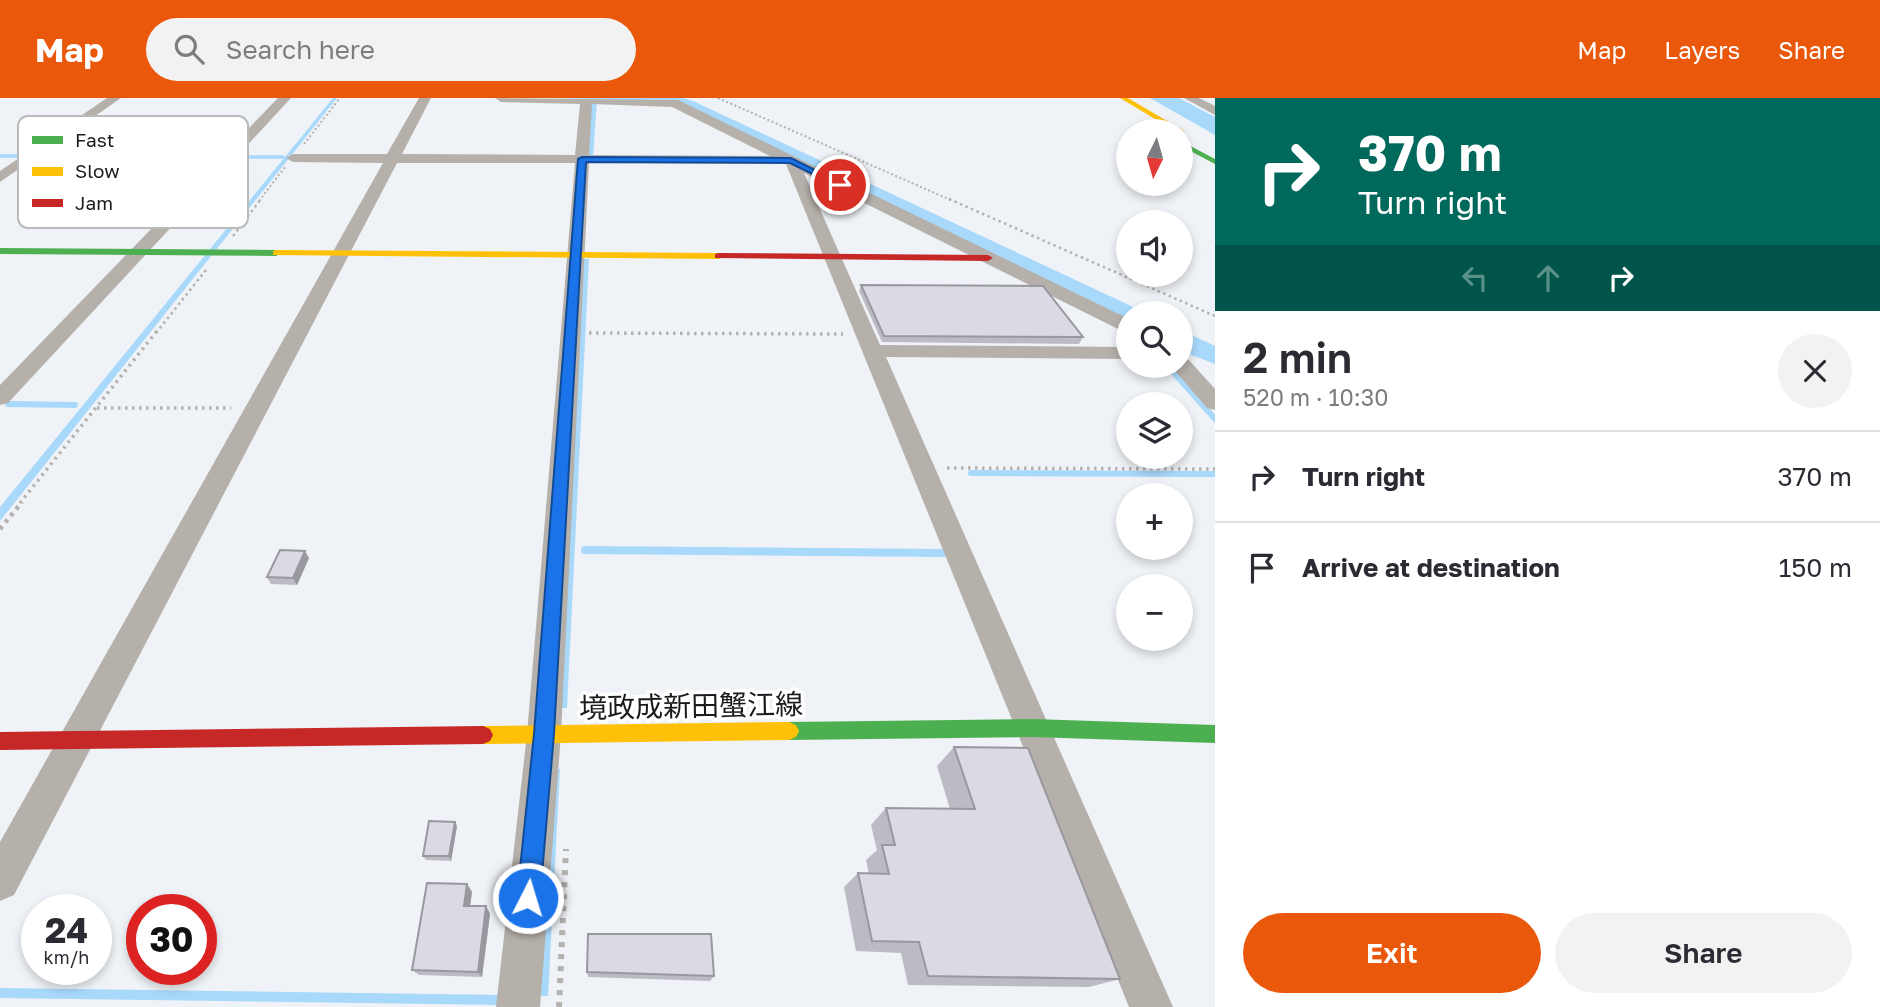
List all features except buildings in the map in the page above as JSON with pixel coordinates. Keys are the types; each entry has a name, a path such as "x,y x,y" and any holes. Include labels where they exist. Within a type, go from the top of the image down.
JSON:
{"main road":[{"path":"1106,98 1142,119"},
{"path":"1123,98 1159,119"},
{"path":"1194,140 1215,152"},
{"path":"1194,151 1215,163"},
{"path":"0,251 988,258"},
{"name":"境政成新田蟹江線","path":"0,741 1032,728 1215,734"}],"street":[{"path":"89,116 115,98"},
{"path":"248,137 285,98"},
{"path":"0,881 74,740 425,98"},
{"path":"500,98 674,103 1116,321"},
{"path":"1190,98 1215,111"},
{"path":"517,1007 544,734 582,159 591,100"},
{"path":"293,158 791,160"},
{"path":"791,160 1151,1007"},
{"path":"0,178 18,165"},
{"path":"0,398 163,228"},
{"path":"869,342 1116,352"},
{"path":"1193,360 1215,371"},
{"path":"1193,378 1215,403"}],"path":[{"path":"248,212 340,98"},
{"path":"718,98 1215,317"},
{"path":"0,529 235,228"},
{"path":"589,332 869,342"},
{"path":"96,408 256,408"},
{"path":"922,467 1215,469"}],"water":[{"path":"333,98 337,98 248,210 248,202"},
{"path":"551,98 683,98 693,101 1120,301 1116,301 1116,316 683,105 597,99 593,158 588,158 590,99"},
{"path":"1150,98 1179,98 1215,117 1215,135 1194,123 1194,119 1187,119"},
{"path":"227,228 233,228 0,521 0,507"},
{"path":"582,259 589,259 567,708 554,708"},
{"path":"1193,336 1215,346 1215,364 1193,356"},
{"path":"546,769 560,769 548,996 531,996"}],"waterway":[{"path":"0,156 18,156"},
{"path":"248,157 283,157"},
{"path":"1179,378 1215,419"},
{"path":"8,404 75,405"},
{"path":"971,473 1215,474"},
{"path":"585,550 947,553"},
{"path":"0,993 503,1000"}],"traffic: fast":[{"path":"1194,150 1215,162"},
{"path":"0,251 276,253"},
{"path":"789,731 1032,728 1215,734"}],"traffic: slow":[{"path":"1123,98 1159,119"},
{"path":"276,253 719,256"},
{"path":"483,735 789,731"}],"traffic: jam":[{"path":"719,256 988,258"},
{"path":"0,741 483,735"}],"route":[{"path":"528,898 544,734 582,159 791,160 840,185"}]}
